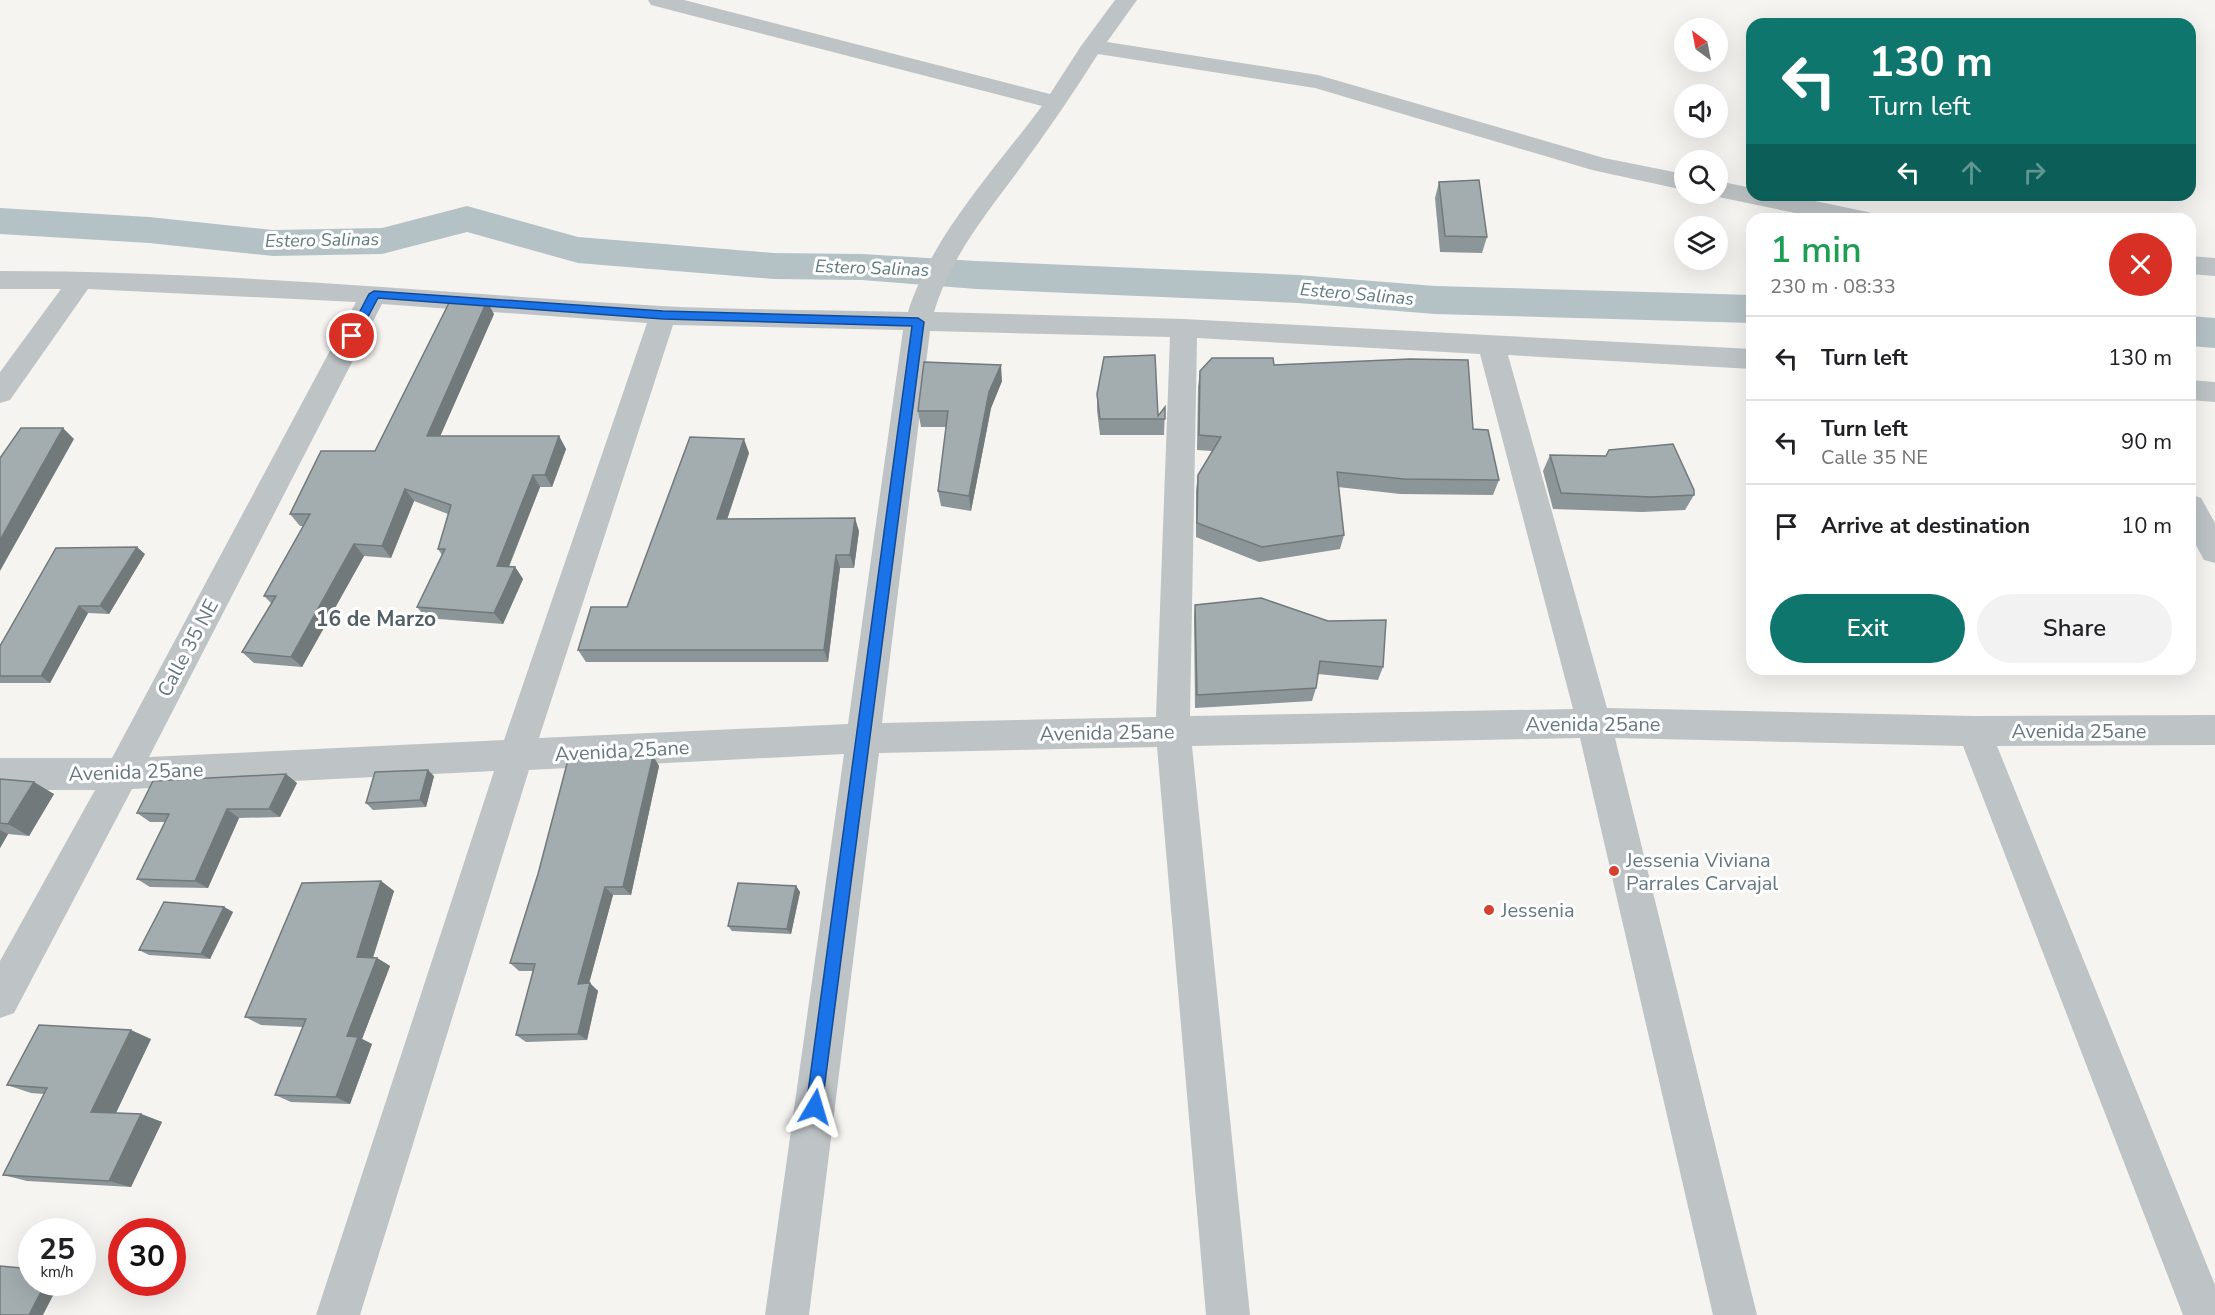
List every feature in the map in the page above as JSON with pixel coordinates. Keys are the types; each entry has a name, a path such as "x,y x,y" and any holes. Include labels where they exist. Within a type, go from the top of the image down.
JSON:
{"street":[{"path":"659,0 1056,103"},
{"path":"787,1315 918,322 930,283 956,238 1056,103 1092,46 1126,0"},
{"path":"1092,46 1318,82 1601,165 1674,180"},
{"path":"1728,191 1746,195"},
{"path":"1776,201 1834,213"},
{"path":"2196,265 2215,267"},
{"path":"0,280 81,280 374,294 663,315 1184,328 1746,359"},
{"path":"0,393 81,280"},
{"name":"Calle 35 NE","path":"0,999 122,774 374,294"},
{"path":"338,1315 516,756 663,315"},
{"path":"1184,328 1173,732 1228,1315"},
{"path":"1491,345 1594,723 1735,1315"},
{"path":"2196,390 2215,392"},
{"path":"2196,517 2215,551"},
{"name":"Avenida 25ane","path":"0,774 122,774 864,738 1594,723 1974,731 2215,730"},
{"path":"1974,731 2205,1315"}],"building":[{"path":"1479,180 1487,237 1445,236 1439,182"},
{"path":"451,299 487,301 427,436 559,436 545,475 533,475 497,566 515,567 494,613 417,607 445,549 438,549 451,505 405,489 382,546 354,544 291,657 242,652 276,596 264,596 310,514 290,514 321,451 375,451"},
{"path":"1155,355 1158,416 1165,407 1165,419 1100,419 1097,394 1104,357"},
{"path":"1212,358 1273,358 1274,365 1410,359 1468,360 1473,429 1488,430 1499,480 1404,479 1337,472 1344,535 1262,547 1197,523 1198,475 1221,437 1199,435 1200,371"},
{"path":"924,362 1001,365 989,392 969,496 938,491 948,411 918,411"},
{"path":"21,428 63,428 0,540 0,458"},
{"path":"690,437 744,439 717,519 855,518 850,555 836,555 824,650 578,650 591,607 627,607"},
{"path":"1673,444 1694,490 1694,495 1651,497 1561,493 1550,455 1606,456 1609,450"},
{"path":"137,547 100,606 79,606 41,676 0,676 0,646 56,548"},
{"path":"1261,598 1328,621 1386,620 1383,667 1320,661 1316,688 1197,695 1195,605"},
{"path":"653,756 623,887 605,887 578,984 590,983 578,1034 516,1035 535,964 510,963 538,874 568,760"},
{"path":"428,770 420,800 366,803 375,772"},
{"path":"286,774 269,809 227,809 195,881 137,879 169,814 137,813 153,781"},
{"path":"0,779 34,782 8,824 0,823"},
{"path":"381,881 357,957 377,958 347,1036 358,1037 336,1097 275,1095 306,1019 245,1017 302,883"},
{"path":"738,883 796,886 787,929 728,926"},
{"path":"164,902 224,907 201,954 139,950"},
{"path":"39,1025 131,1030 91,1112 141,1114 109,1181 3,1175 47,1088 7,1085"},
{"path":"0,1266 18,1268 18,1296 39,1296 29,1315 0,1315"}],"waterway":[{"name":"Estero Salinas","path":"0,221 149,230 273,243 382,241 467,219 578,250 773,266 862,267 976,275 1298,289 1435,300 1746,309"},
{"name":"Estero Salinas","path":"2196,331 2215,333"}],"place":[{"name":"Jessenia Viviana Parrales Carvajal","path":"1614,871"},
{"name":"Jessenia","path":"1489,910"}],"district":[{"name":"16 de Marzo","path":"376,619"}],"route":[{"path":"352,336 374,294 663,315 918,322 815,1107"}]}
